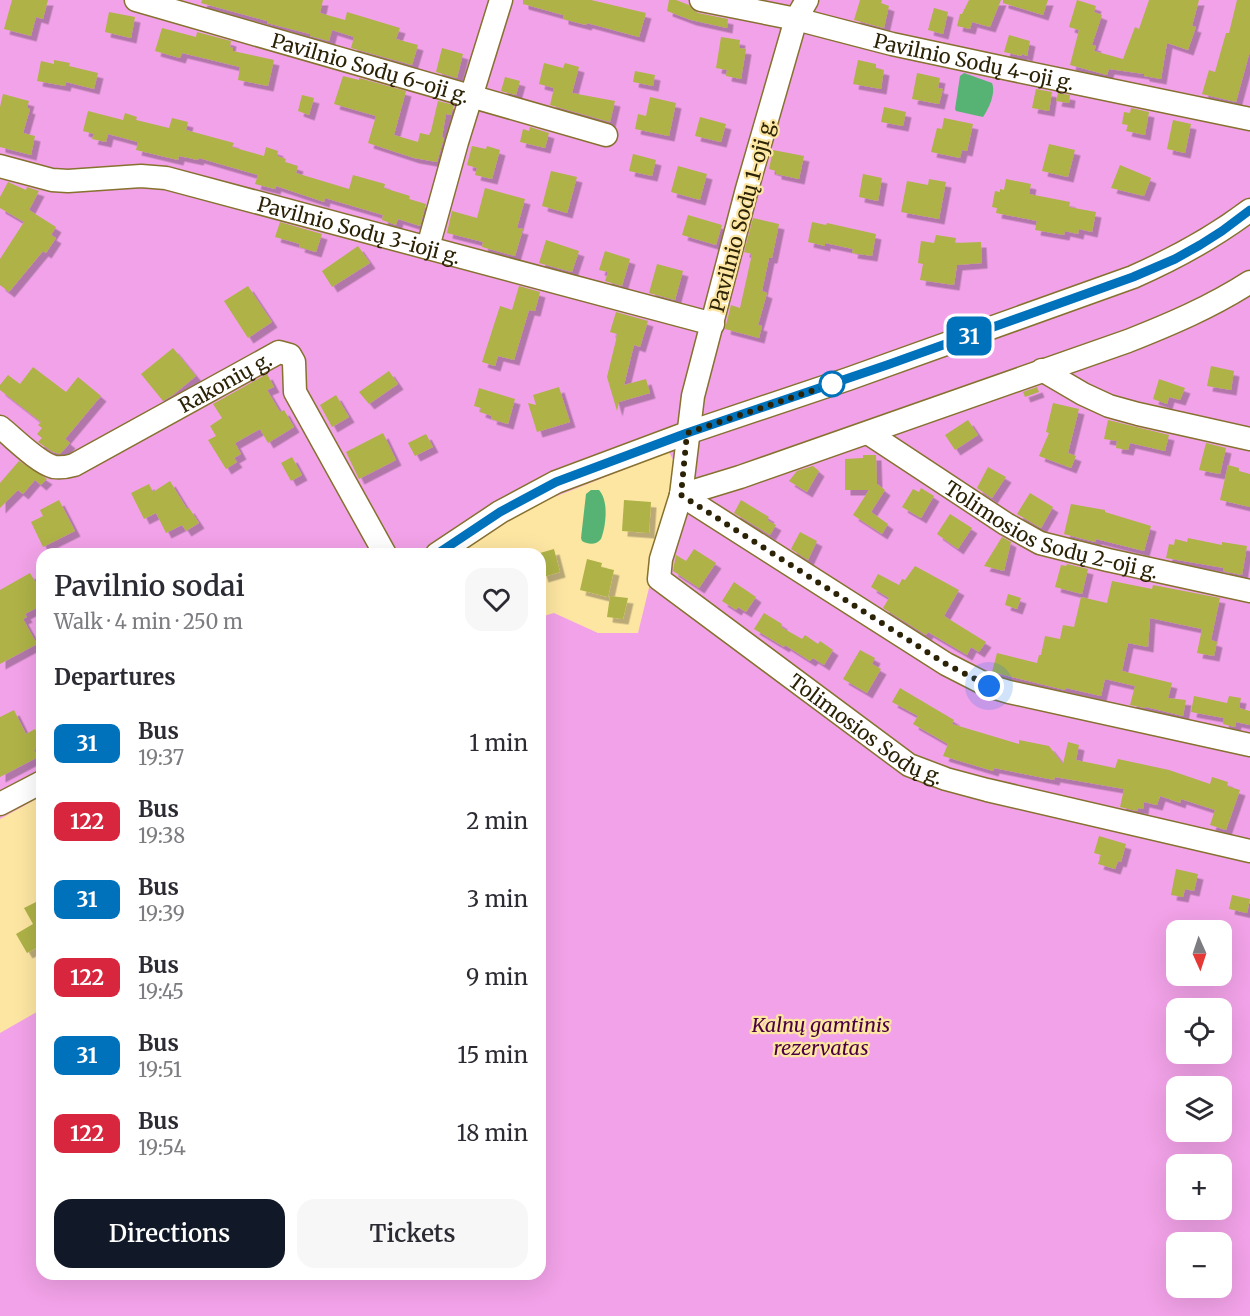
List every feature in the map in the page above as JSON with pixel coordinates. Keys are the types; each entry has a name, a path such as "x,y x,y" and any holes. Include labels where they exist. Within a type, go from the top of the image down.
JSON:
{"street":[{"name":"Pavilnio Sodų 6-oji g.","path":"136,0 606,135"},
{"path":"428,247 501,0"},
{"name":"Pavilnio Sodų 4-oji g.","path":"701,0 801,10 892,44 1250,119"},
{"name":"Pavilnio Sodų 1-oji g.","path":"687,433 693,396 747,189 801,10"},
{"name":"Pavilnio Sodų 3-ioji g.","path":"0,166 52,180 141,176 166,178 712,324"},
{"path":"446,548 536,491 598,465 687,433 891,364 1133,277 1175,259 1200,245 1250,210"},
{"path":"681,495 868,433 1181,320 1223,299 1250,282"},
{"name":"Rakonių g.","path":"0,427 43,461 54,467 64,468 74,465 279,352 290,355 294,362 295,392 382,548"},
{"path":"1042,370 1109,406 1250,439"},
{"name":"Tolimosios Sodų g.","path":"687,433 681,495 658,579 909,765 946,779 987,790 1250,851"},
{"name":"Tolimosios Sodų 2-oji g.","path":"868,433 1006,524 1040,543 1250,591"},
{"path":"681,495 946,664 989,686 1250,745"},
{"path":"0,804 36,785"}],"green space":[{"name":"Kalnų gamtinis rezervatas","path":"0,0 1250,0 1250,1316 0,1316 0,1033 36,1012 36,1280 546,1280 546,615 554,613 598,633 638,633 678,469 669,452 534,505 468,548 36,548 36,799 0,819"}],"shaded area":[{"path":"964,73 992,83 990,105 983,117 955,109 960,76"},
{"path":"591,490 599,490 604,500 606,514 601,539 592,544 582,541 581,538 586,494"}],"building":[{"path":"12,0 48,0 43,19 36,17 31,36 4,29"},
{"path":"202,0 323,0 320,13 345,20 347,12 400,28 396,39 418,45 412,65 351,48 354,37 332,30 329,41 201,3"},
{"path":"523,0 591,0 646,13 639,37 563,19 563,15 523,4"},
{"path":"669,0 689,5 698,13 728,19 727,28 691,20 667,11"},
{"path":"860,0 882,0 881,3 889,6 884,28 854,20"},
{"path":"969,0 1001,0 990,27 972,22 970,29 957,26 960,14"},
{"path":"1003,0 1048,0 1043,15 1003,3"},
{"path":"1077,0 1096,6 1094,12 1102,15 1092,45 1096,46 1094,51 1123,59 1135,27 1139,29 1149,0 1199,0 1192,26 1196,27 1188,50 1167,43 1161,79 1109,69 1107,75 1070,65 1079,30 1069,27"},
{"path":"1237,0 1250,0 1250,51 1236,102 1202,94 1209,70 1215,72 1226,33 1229,33"},
{"path":"934,8 948,12 943,34 928,30"},
{"path":"109,12 135,17 131,38 105,32"},
{"path":"162,28 196,37 197,32 231,41 230,47 233,51 274,60 268,86 238,80 240,67 182,53 180,58 155,51"},
{"path":"1009,35 1030,41 1027,56 1004,52"},
{"path":"721,37 740,40 739,48 746,49 741,79 726,76 727,70 716,68"},
{"path":"442,48 463,54 457,78 436,72"},
{"path":"54,60 98,73 94,89 66,82 65,86 37,81 41,61 54,64"},
{"path":"858,60 876,64 876,68 884,70 881,89 853,84"},
{"path":"544,63 563,68 565,63 579,67 572,93 615,101 610,122 550,105 554,88 539,84"},
{"path":"635,71 655,75 653,86 633,82"},
{"path":"917,73 940,78 938,88 943,89 939,104 912,99"},
{"path":"343,76 406,91 394,135 418,142 420,133 429,135 431,131 438,101 454,105 451,115 446,114 442,137 444,138 437,162 414,158 368,143 376,116 334,104"},
{"path":"505,77 520,81 516,95 501,91"},
{"path":"1036,89 1052,92 1049,111 1032,108"},
{"path":"1058,93 1070,95 1069,103 1056,101"},
{"path":"3,94 29,101 27,108 30,109 23,133 35,136 31,155 0,147 0,107"},
{"path":"302,95 314,98 309,115 298,111"},
{"path":"650,97 676,103 669,136 635,129 638,114 646,116"},
{"path":"884,107 906,112 903,126 881,122"},
{"path":"1131,108 1149,112 1145,135 1126,131 1128,125 1122,124 1124,112 1130,113"},
{"path":"88,111 123,120 125,113 137,117 136,120 169,128 172,118 188,122 186,130 234,143 232,147 264,156 266,147 278,151 277,156 286,159 285,162 298,166 296,173 349,189 353,175 385,184 384,188 426,204 420,226 398,219 396,225 382,220 383,215 325,198 324,202 276,186 275,189 255,184 258,175 199,158 198,160 179,156 178,160 136,150 138,142 108,134 106,142 92,139 94,134 83,131"},
{"path":"700,117 726,124 721,142 695,136"},
{"path":"944,118 973,124 967,151 962,150 960,158 931,152 937,128 942,129"},
{"path":"1173,120 1191,124 1185,153 1167,149"},
{"path":"530,127 549,133 545,148 520,142 523,129 529,131"},
{"path":"1049,144 1075,150 1068,177 1042,171"},
{"path":"472,146 486,149 487,146 500,150 492,179 475,175 477,168 467,165"},
{"path":"773,150 804,156 799,179 776,174 776,171 769,169"},
{"path":"633,154 656,160 652,176 629,171"},
{"path":"1120,165 1151,178 1144,196 1111,188"},
{"path":"678,166 707,174 700,200 671,192"},
{"path":"551,171 577,177 567,213 542,206"},
{"path":"863,174 882,178 878,201 859,197"},
{"path":"929,179 946,182 939,219 901,212 907,181 928,185"},
{"path":"1006,179 1031,184 1029,194 1070,202 1069,207 1096,212 1092,232 1079,229 1078,234 1065,231 1064,235 1035,230 1037,221 996,213 997,208 992,207 995,191 1004,190"},
{"path":"8,182 26,190 27,187 39,191 29,210 56,227 51,235 56,238 46,253 43,251 9,292 0,285 0,259 24,222 0,208 0,197"},
{"path":"485,188 525,199 517,228 523,229 515,256 482,247 483,242 447,233 452,211 477,218"},
{"path":"688,215 722,225 716,245 682,235"},
{"path":"753,218 779,224 762,291 767,293 758,325 762,326 759,338 725,329 731,305 740,308 752,254 744,252"},
{"path":"280,222 322,234 316,252 299,247 300,244 275,237"},
{"path":"812,222 876,234 872,256 852,253 853,249 808,242"},
{"path":"936,235 956,238 955,243 981,242 982,263 957,265 954,285 920,280 923,264 918,263 921,241 934,243"},
{"path":"546,240 579,251 572,272 539,263"},
{"path":"358,246 370,263 332,287 322,271"},
{"path":"605,251 630,259 622,286 605,281 608,272 599,270"},
{"path":"657,264 683,271 675,300 649,293"},
{"path":"248,286 272,322 248,338 224,301"},
{"path":"519,286 540,292 535,311 529,310 514,360 498,356 495,366 482,362 500,306 512,310"},
{"path":"616,312 648,321 640,347 634,345 624,385 646,379 650,393 619,402 617,411 607,377 617,334 610,332"},
{"path":"173,348 196,376 163,401 141,374"},
{"path":"1211,366 1234,371 1231,390 1207,386"},
{"path":"33,367 66,392 78,377 101,396 65,439 70,443 60,454 38,442 42,438 37,434 42,428 38,425 41,422 0,390 0,385 8,375 20,384"},
{"path":"389,371 398,384 369,404 359,392"},
{"path":"267,374 274,387 267,390 280,412 284,410 294,427 268,443 260,429 235,443 241,454 234,458 237,462 226,469 208,440 216,436 210,426 222,418 213,404"},
{"path":"1159,379 1185,388 1180,400 1169,397 1167,404 1153,399"},
{"path":"559,387 570,422 537,432 528,403 536,405 533,395"},
{"path":"1037,387 1039,392 1025,397 1023,392"},
{"path":"479,388 515,399 508,424 491,419 492,416 480,412 481,408 474,406"},
{"path":"336,395 349,417 332,427 320,405"},
{"path":"1053,403 1079,409 1068,453 1076,456 1071,468 1039,456 1049,433 1046,432"},
{"path":"968,420 978,435 955,450 945,435"},
{"path":"1108,420 1169,435 1165,451 1130,443 1128,450 1116,448 1117,441 1104,439"},
{"path":"383,433 396,460 359,479 346,452"},
{"path":"426,434 433,447 415,456 408,443"},
{"path":"1206,443 1226,448 1220,474 1199,470"},
{"path":"863,455 876,455 877,484 885,490 871,512 888,524 882,534 853,515 869,490 845,490 845,459 863,458"},
{"path":"292,457 302,475 291,481 281,463"},
{"path":"19,461 47,479 41,485 35,480 23,494 18,490 0,508 0,483"},
{"path":"1228,465 1250,474 1250,507 1220,500"},
{"path":"813,466 819,471 807,492 789,481 797,471"},
{"path":"988,467 1006,477 992,498 977,488"},
{"path":"170,481 187,509 189,508 199,523 186,531 182,525 166,533 156,513 144,519 131,493 149,484 153,492"},
{"path":"921,488 934,496 921,518 902,507 913,489 919,492"},
{"path":"1030,493 1053,507 1041,528 1017,514"},
{"path":"59,500 75,531 43,547 31,522 43,516 40,510"},
{"path":"624,500 651,502 649,533 622,531"},
{"path":"741,500 769,517 767,520 776,525 770,535 734,513"},
{"path":"1071,504 1105,510 1105,512 1151,526 1144,551 1064,534"},
{"path":"950,514 972,528 958,549 937,534"},
{"path":"800,532 817,541 808,560 791,549"},
{"path":"1002,537 1011,542 1004,571 984,566"},
{"path":"1188,538 1222,545 1222,542 1247,546 1242,575 1223,571 1224,568 1166,558 1169,544 1174,545 1175,539 1187,542"},
{"path":"554,549 560,572 546,576 546,551"},
{"path":"694,549 716,563 699,588 673,571 676,555 686,561"},
{"path":"587,559 602,563 601,567 614,570 608,597 580,590"},
{"path":"1067,564 1088,569 1082,594 1055,587 1061,565 1066,566"},
{"path":"915,566 959,590 944,616 986,642 979,652 971,647 967,655 928,632 926,635 883,608 889,598 871,587 878,574 899,585"},
{"path":"30,573 36,583 36,608 25,614 27,617 23,619 36,645 0,664 0,590"},
{"path":"1112,581 1152,589 1153,585 1220,598 1211,640 1217,642 1214,656 1197,653 1202,629 1150,618 1148,647 1128,643 1122,671 1172,683 1168,698 1186,700 1183,716 1130,705 1135,686 1105,679 1101,696 1066,688 1065,690 992,672 997,653 1037,663 1045,636 1060,639 1063,625 1074,627 1081,597 1107,603"},
{"path":"734,582 756,597 746,612 738,607 736,610 722,601"},
{"path":"1008,594 1021,598 1017,609 1005,605"},
{"path":"610,596 628,598 623,619 607,617"},
{"path":"764,613 782,624 781,627 802,639 805,635 833,650 824,665 813,658 810,661 754,629"},
{"path":"860,650 875,658 872,664 881,669 867,693 843,679"},
{"path":"900,688 954,720 952,724 1019,744 1019,740 1049,746 1063,764 1068,742 1079,745 1076,760 1115,768 1118,759 1169,770 1210,784 1212,777 1228,782 1227,786 1240,790 1226,830 1210,825 1215,810 1181,799 1180,803 1160,796 1157,805 1144,802 1143,809 1138,808 1137,811 1120,807 1124,789 1055,777 1054,780 994,768 993,771 943,756 948,744 913,724 918,716 892,702"},
{"path":"1194,696 1227,703 1229,696 1241,698 1239,708 1250,711 1250,725 1236,722 1235,727 1223,724 1224,718 1191,712"},
{"path":"14,710 26,734 35,729 36,758 0,777 0,717"},
{"path":"1099,836 1126,844 1121,862 1118,861 1115,869 1098,864 1101,855 1094,853"},
{"path":"1176,869 1198,874 1194,891 1185,889 1183,897 1171,895"},
{"path":"1232,895 1250,899 1247,913 1229,909"},
{"path":"36,902 36,948 27,953 16,934 33,924 24,908"}],"bus line":[{"name":"31","path":"446,548 526,496 556,482 687,433 945,345 1133,277 1175,259 1200,245 1250,210"}],"route":[{"path":"832,384 687,433 681,495 946,664 989,686"}]}
